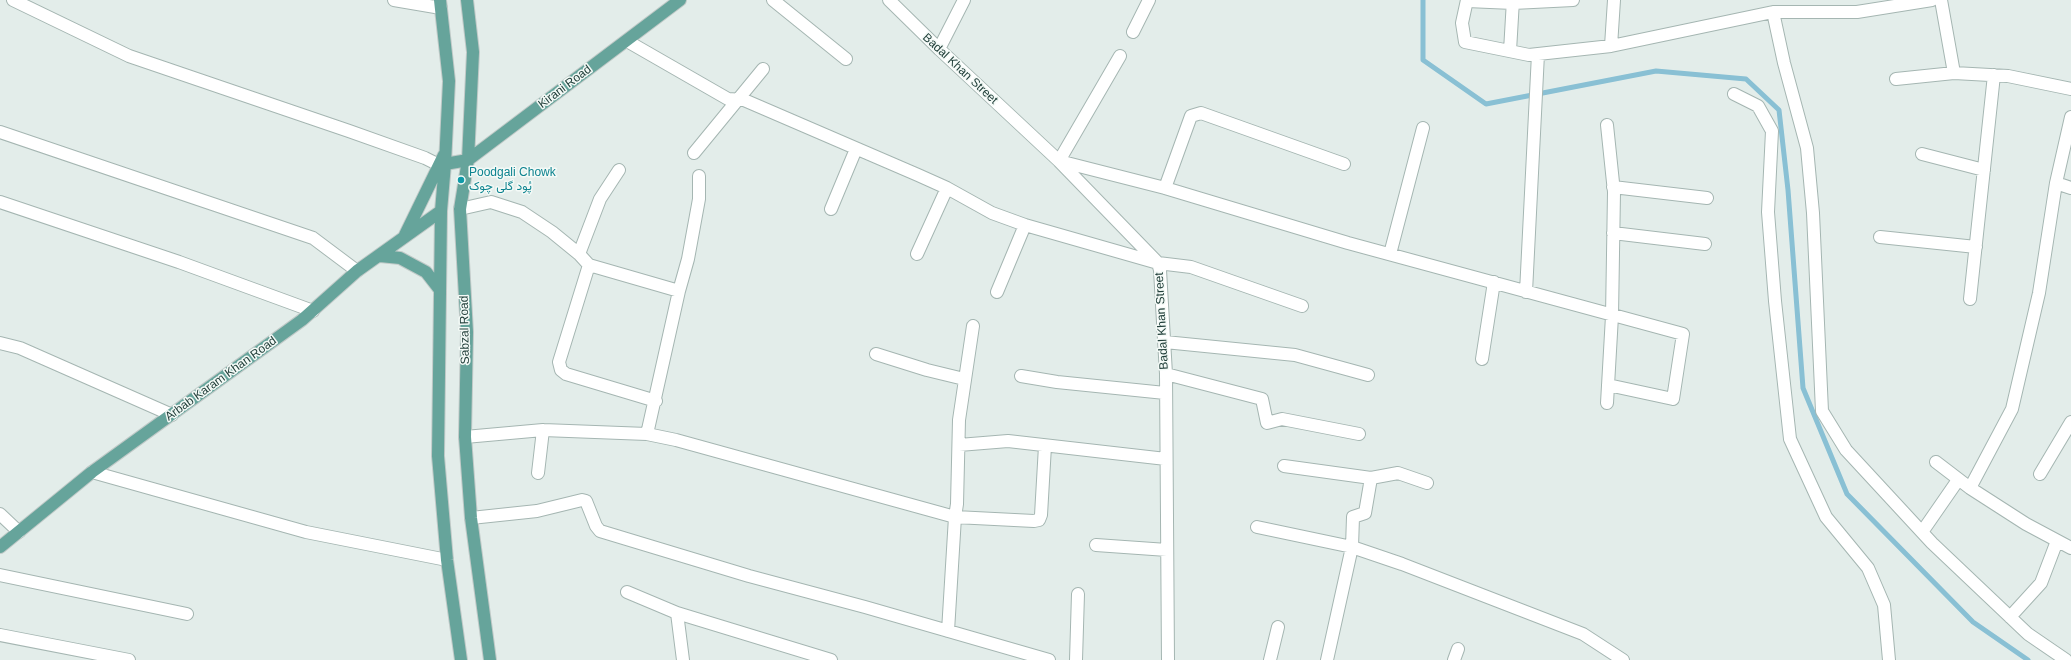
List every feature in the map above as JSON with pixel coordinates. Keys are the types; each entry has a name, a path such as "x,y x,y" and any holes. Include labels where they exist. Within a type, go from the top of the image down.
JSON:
{"main road":[{"name":"Sabzal Road","path":"467,0 473,52 468,160 460,209 467,332 465,436 471,518 490,660"},
{"name":"Kirani Road","path":"442,164 468,160 680,0"},
{"name":"Sabzal Road","path":"440,4 449,81 446,150 442,164 438,456 446,560 461,660"},
{"path":"404,236 442,164"},
{"name":"Arbab Karam Khan Road","path":"0,547 92,472 313,311 357,271 441,211"},
{"path":"380,256 400,258 426,272 440,290"}],"street":[{"path":"13,0 129,56 442,164"},
{"path":"394,0 440,4"},
{"path":"773,0 846,58"},
{"name":"Badal Khan Street","path":"889,0 1059,161 1158,263 1160,270 1166,374 1168,660"},
{"path":"939,49 964,0"},
{"path":"1133,32 1149,0"},
{"path":"1573,0 1467,0 1462,23 1465,42 1529,55 1611,46 1773,12 1831,6 1857,12 1914,1 1932,0"},
{"path":"1611,46 1614,0"},
{"path":"1941,0 1954,73"},
{"path":"1510,51 1513,1"},
{"path":"1773,12 1784,63 1807,148 1813,213 1822,411 1846,450 1922,532 2028,634 2066,660"},
{"path":"627,41 728,99 744,100 946,188 992,213 1025,225 1158,263 1191,267 1302,306"},
{"path":"1526,292 1538,54"},
{"path":"1120,56 1059,161 1165,188 1390,254 1612,316 1683,334 1673,399 1608,385"},
{"path":"694,153 763,69"},
{"path":"1896,79 1954,73 1994,75 2008,76 2071,90"},
{"path":"1970,299 1994,75"},
{"path":"1734,94 1758,106 1772,131 1768,212 1785,412 1790,439 1826,517 1868,568 1884,605 1889,660"},
{"path":"1165,188 1191,116 1200,113 1344,164"},
{"path":"1970,488 2012,409 2039,293 2056,184 2071,117"},
{"path":"1607,125 1613,187 1612,316 1607,403"},
{"path":"1390,254 1423,128"},
{"path":"0,132 313,238 357,271"},
{"path":"831,209 856,149"},
{"path":"1922,154 1984,170"},
{"path":"579,254 600,199 619,170"},
{"path":"647,434 656,401 679,291 688,259 699,199 699,176"},
{"path":"2056,184 2071,188"},
{"path":"1613,187 1706,198"},
{"path":"916,254 946,188"},
{"path":"0,202 180,262 313,311"},
{"path":"460,209 491,202 522,212 552,232 579,254 589,265 679,291"},
{"path":"996,292 1025,225"},
{"path":"1613,233 1705,244"},
{"path":"1880,238 1976,247"},
{"path":"589,265 559,362 561,370 566,374 656,401"},
{"path":"1482,359 1494,282"},
{"path":"948,631 954,517 957,504 959,420 964,378 973,326"},
{"path":"1165,342 1295,354 1368,375"},
{"path":"0,343 20,348 172,415"},
{"path":"876,354 927,370 964,378"},
{"path":"1166,374 1262,399 1267,423 1282,419 1359,434"},
{"path":"1020,376 1057,382 1165,392"},
{"path":"2040,474 2071,422"},
{"path":"465,436 543,430 647,434 676,440 954,517 1039,520 1041,515 1045,446"},
{"path":"538,473 543,430"},
{"path":"959,445 1008,441 1166,459"},
{"path":"1936,462 1958,480 2026,524 2071,548"},
{"path":"1284,466 1371,478 1398,473 1427,483"},
{"path":"92,472 306,532 446,560"},
{"path":"1327,660 1352,547 1353,517 1365,513 1371,478"},
{"path":"1922,532 1958,480"},
{"path":"471,518 537,511 582,500 586,501 596,526 600,531 749,576 1049,660"},
{"path":"0,514 19,532"},
{"path":"1257,527 1352,547 1583,634 1623,660"},
{"path":"2010,617 2041,583 2057,540"},
{"path":"1096,545 1167,550"},
{"path":"0,575 187,614"},
{"path":"627,592 677,613 831,660"},
{"path":"1076,660 1078,594"},
{"path":"677,613 683,660"},
{"path":"1270,660 1278,627"},
{"path":"0,636 129,660"}],"waterway":[{"path":"1423,0 1423,60 1486,104 1656,71 1746,79 1779,110 1788,190 1803,388 1847,494 1973,622 2028,660"}],"place":[{"name":"Poodgali Chowk پُود گلی چوک","path":"461,180"}]}
